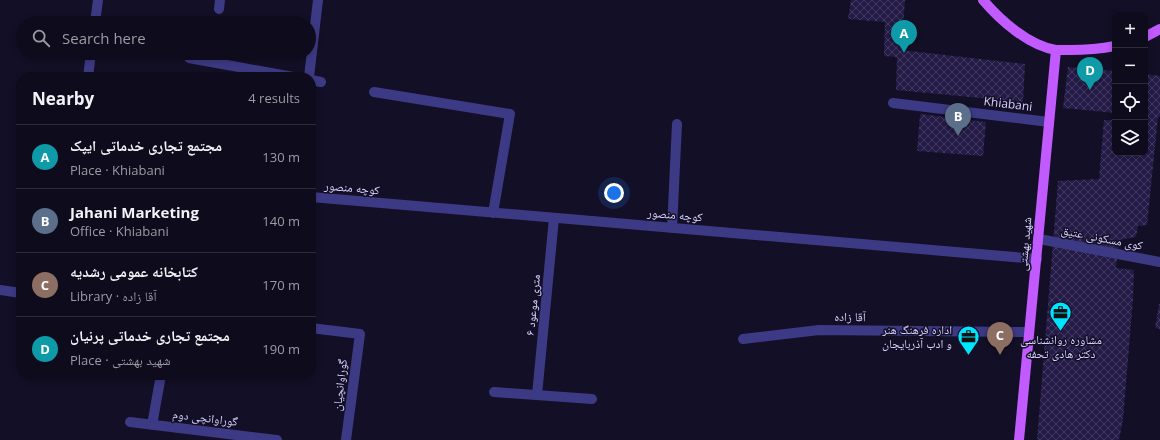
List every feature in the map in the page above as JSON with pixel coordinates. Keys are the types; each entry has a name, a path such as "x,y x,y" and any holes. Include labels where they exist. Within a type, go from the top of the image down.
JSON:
{"main road":[{"path":"984,0 994,13 1013,29 1033,42 1056,50 1078,50 1112,46"},
{"path":"1148,35 1160,29"},
{"name":"شهید بهشتى","path":"1019,440 1056,50"}],"street":[{"path":"96,16 98,0"},
{"path":"316,17 318,0"},
{"path":"89,72 90,60"},
{"path":"200,60 266,72"},
{"path":"310,72 311,60"},
{"path":"374,92 510,114 493,213"},
{"name":"Khiabani","path":"893,103 1049,122"},
{"path":"672,228 677,124"},
{"name":"کوچه منصور","path":"316,197 1037,259"},
{"name":"۶ متری موعود","path":"537,395 554,218"},
{"name":"کوی مسکونی عتیق","path":"1038,239 1160,262"},
{"path":"0,290 16,292"},
{"name":"گوراوانچیان","path":"316,329 360,334 346,440"},
{"name":"آقا زاده","path":"743,339 818,330 1029,332"},
{"path":"152,425 160,380"},
{"path":"494,392 592,399"},
{"name":"گوراوانچی دوم","path":"130,422 277,440"}],"building":[{"path":"851,0 905,0 901,50 1025,64 1023,102 896,90 897,57 884,56 885,22 848,19"},
{"path":"1068,67 1112,71 1112,113 1063,108"},
{"path":"1148,74 1160,76 1160,117 1158,117 1147,225 1138,226 1136,237 1119,240 1116,268 1134,270 1123,419 1119,440 1037,440 1058,181 1099,179 1104,120 1112,120 1112,156 1148,156"},
{"path":"920,114 986,122 983,156 917,151"},
{"path":"1160,304 1160,329 1155,328"}],"place":[{"name":"مجتمع تجاری خدماتی ایپک","path":"904,53"},
{"name":"مجتمع تجاری خدماتی پرنیان","path":"1090,90"},
{"name":"Jahani Marketing","path":"958,136"},
{"name":"مشاوره روانشناسی دکتر هادی تحفه","path":"1061,332"},
{"name":"کتابخانه عمومی رشدیه","path":"1000,355"},
{"name":"اداره فرهنگ هنر و ادب آذربایجان","path":"968,356"}]}
